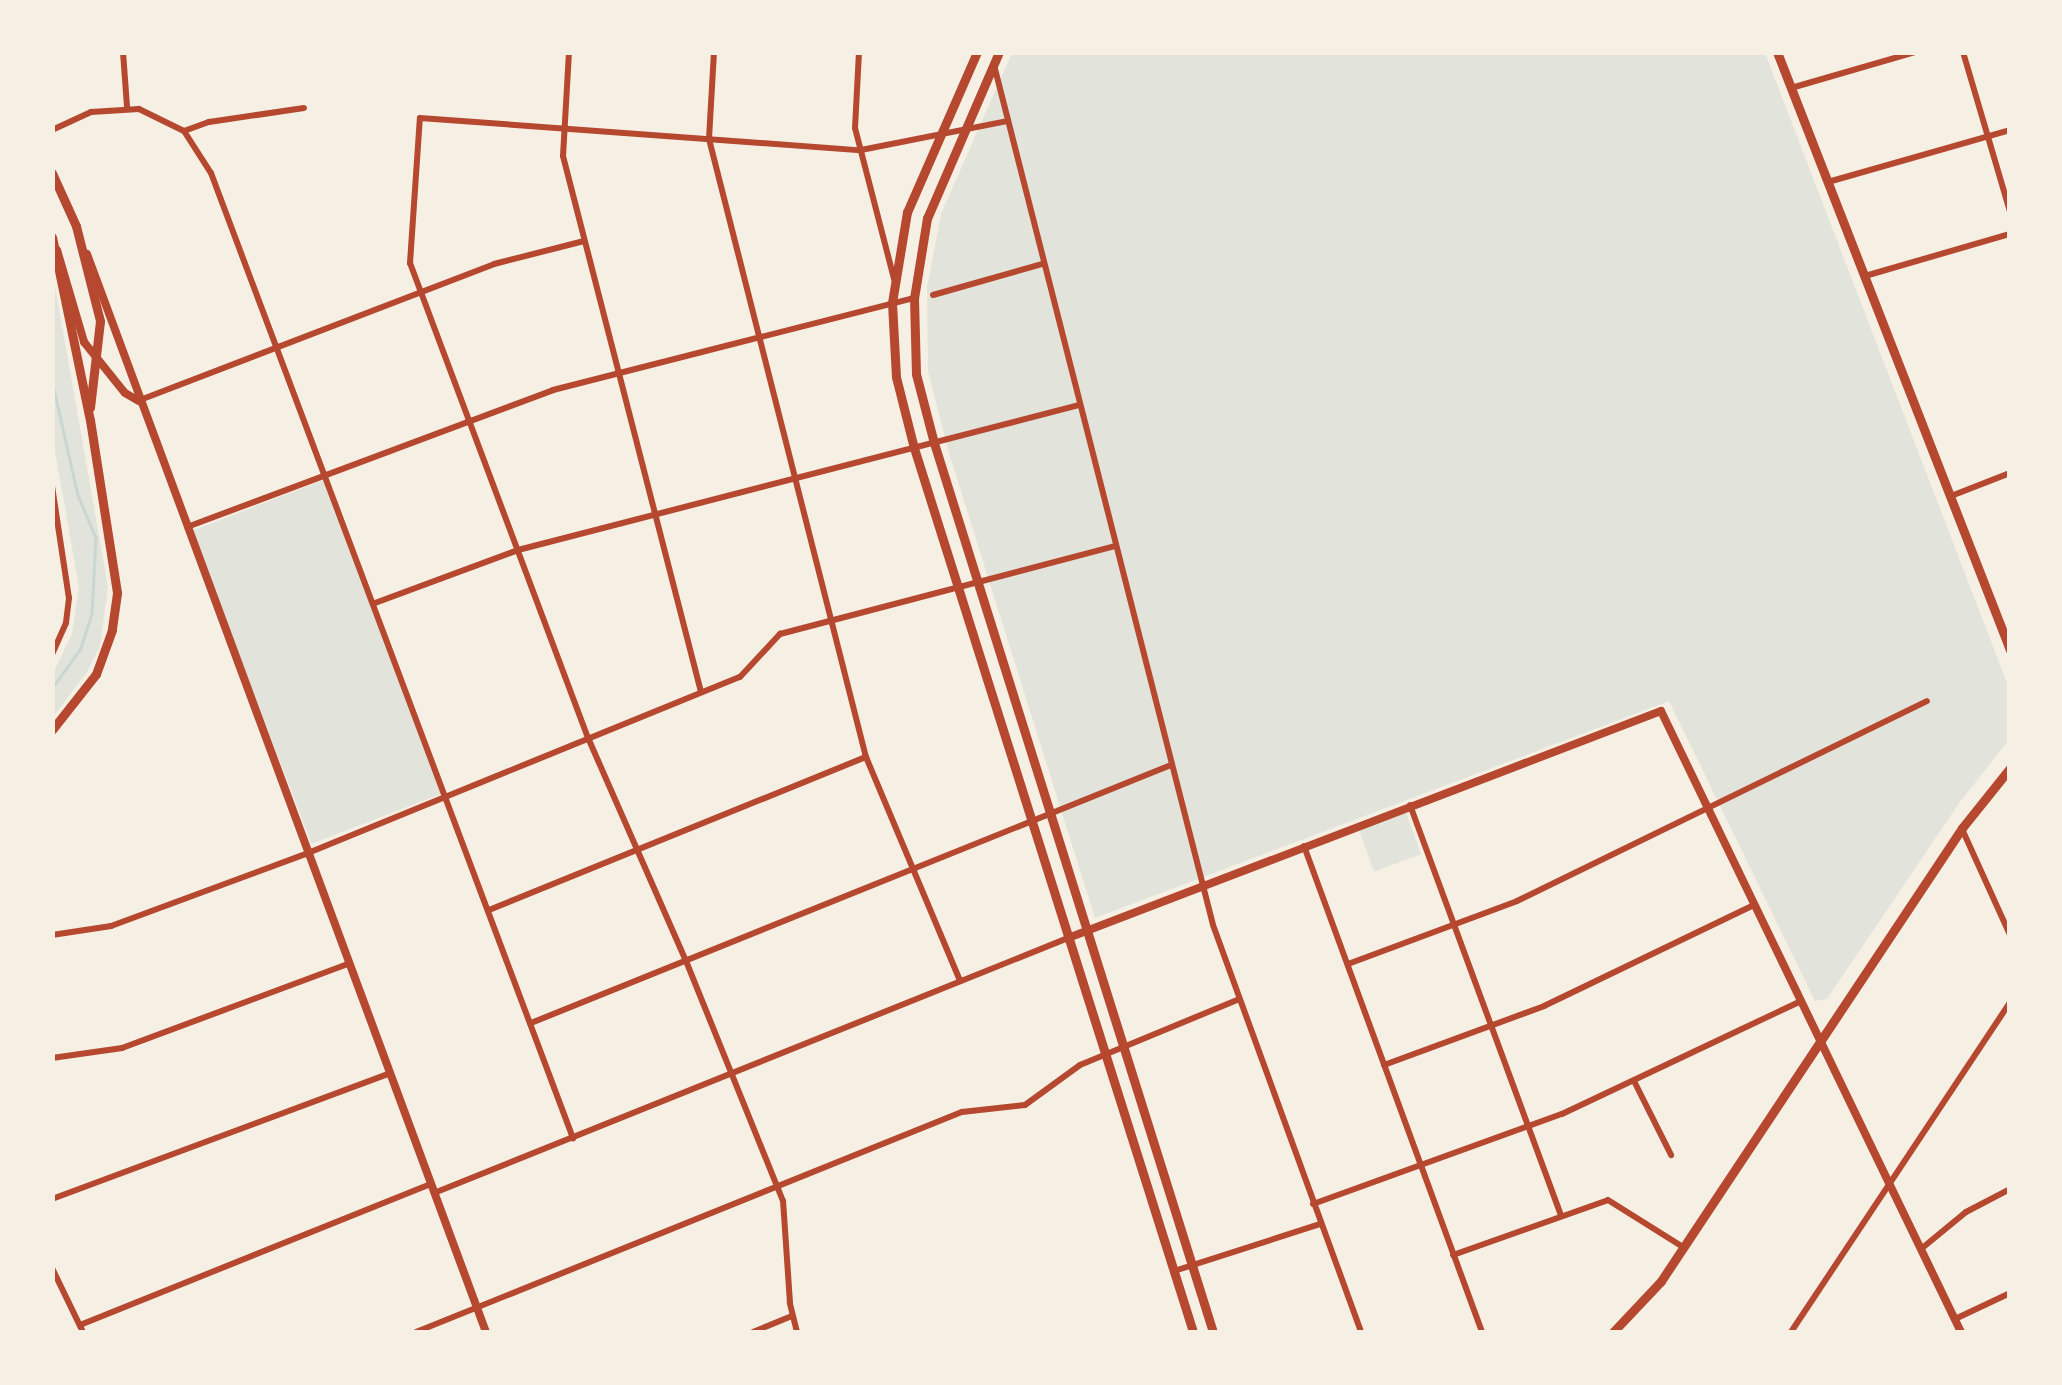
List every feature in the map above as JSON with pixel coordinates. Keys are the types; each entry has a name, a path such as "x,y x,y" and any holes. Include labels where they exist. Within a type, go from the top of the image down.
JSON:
{"main road":[{"path":"977,52 907,212 892,302 896,376 914,448 1193,1332"},
{"path":"999,52 927,218 914,298 916,374 934,444 1212,1332"},
{"path":"1778,52 2010,650"},
{"path":"52,174 76,226 100,321 90,420"},
{"path":"52,730 96,674 116,612 116,573 53,240"},
{"path":"1613,1332 1648,1298 1684,1247 1962,828 2010,768"}],"street":[{"path":"123,52 127,107"},
{"path":"569,52 563,156 701,692"},
{"path":"714,52 709,139 866,757 960,981"},
{"path":"859,52 855,122 894,278"},
{"path":"1791,88 1915,52"},
{"path":"1963,52 2010,212"},
{"path":"994,64 1202,883 1239,1000 1361,1332"},
{"path":"52,130 91,112 127,107 164,117 184,130 222,196 573,1138"},
{"path":"184,130 209,122 304,108"},
{"path":"797,1332 792,1316 785,1214 776,1188 686,961 588,738 421,293 410,256 420,118 860,150 937,138 1008,121"},
{"path":"1828,182 2010,130"},
{"path":"76,226 486,1332"},
{"path":"1865,276 2010,234"},
{"path":"53,240 71,285 80,330 96,360 125,392 139,400"},
{"path":"139,400 508,260 584,241"},
{"path":"933,295 1042,264"},
{"path":"186,528 468,421 618,373 914,298"},
{"path":"375,603 518,550 1079,404"},
{"path":"1951,496 2010,473"},
{"path":"52,486 69,582 66,623 52,654"},
{"path":"52,935 111,926 308,853 701,692 744,674 775,636 1115,546"},
{"path":"1348,964 1504,906 1928,701"},
{"path":"52,1268 81,1329 432,1189 573,1138 1202,883 1662,711 1962,1332"},
{"path":"488,910 866,757"},
{"path":"530,1023 1171,765"},
{"path":"1410,805 1561,1215"},
{"path":"1962,828 2010,935"},
{"path":"1303,845 1482,1332"},
{"path":"1384,1065 1544,1006 1754,905"},
{"path":"52,1058 122,1048 350,964"},
{"path":"416,1332 962,1112 1034,1101 1070,1071 1104,1054 1239,1000"},
{"path":"1313,1204 1528,1126 1634,1081 1801,1001"},
{"path":"1790,1332 2010,1002"},
{"path":"52,1199 390,1074"},
{"path":"1634,1081 1671,1155"},
{"path":"1921,1249 1966,1212 2010,1189"},
{"path":"1453,1255 1561,1215 1612,1201 1684,1247"},
{"path":"1174,1271 1320,1224"},
{"path":"1955,1319 2010,1293"},
{"path":"753,1332 792,1316"}],"shaded area":[{"path":"1012,53 1765,53 2009,688 2009,740 1959,803 1827,999 1815,1001 1669,701 1095,918 949,453 928,371 927,288 941,214"},
{"path":"53,274 108,587 100,646 87,672 53,717 53,673 72,634 79,587 53,440"},
{"path":"324,480 444,793 311,844 191,531"},
{"path":"1406,813 1421,854 1374,871 1359,830"}],"waterway":[{"path":"52,353 52,370"},
{"path":"52,380 78,495 96,538 92,614 80,650 52,689"}]}
